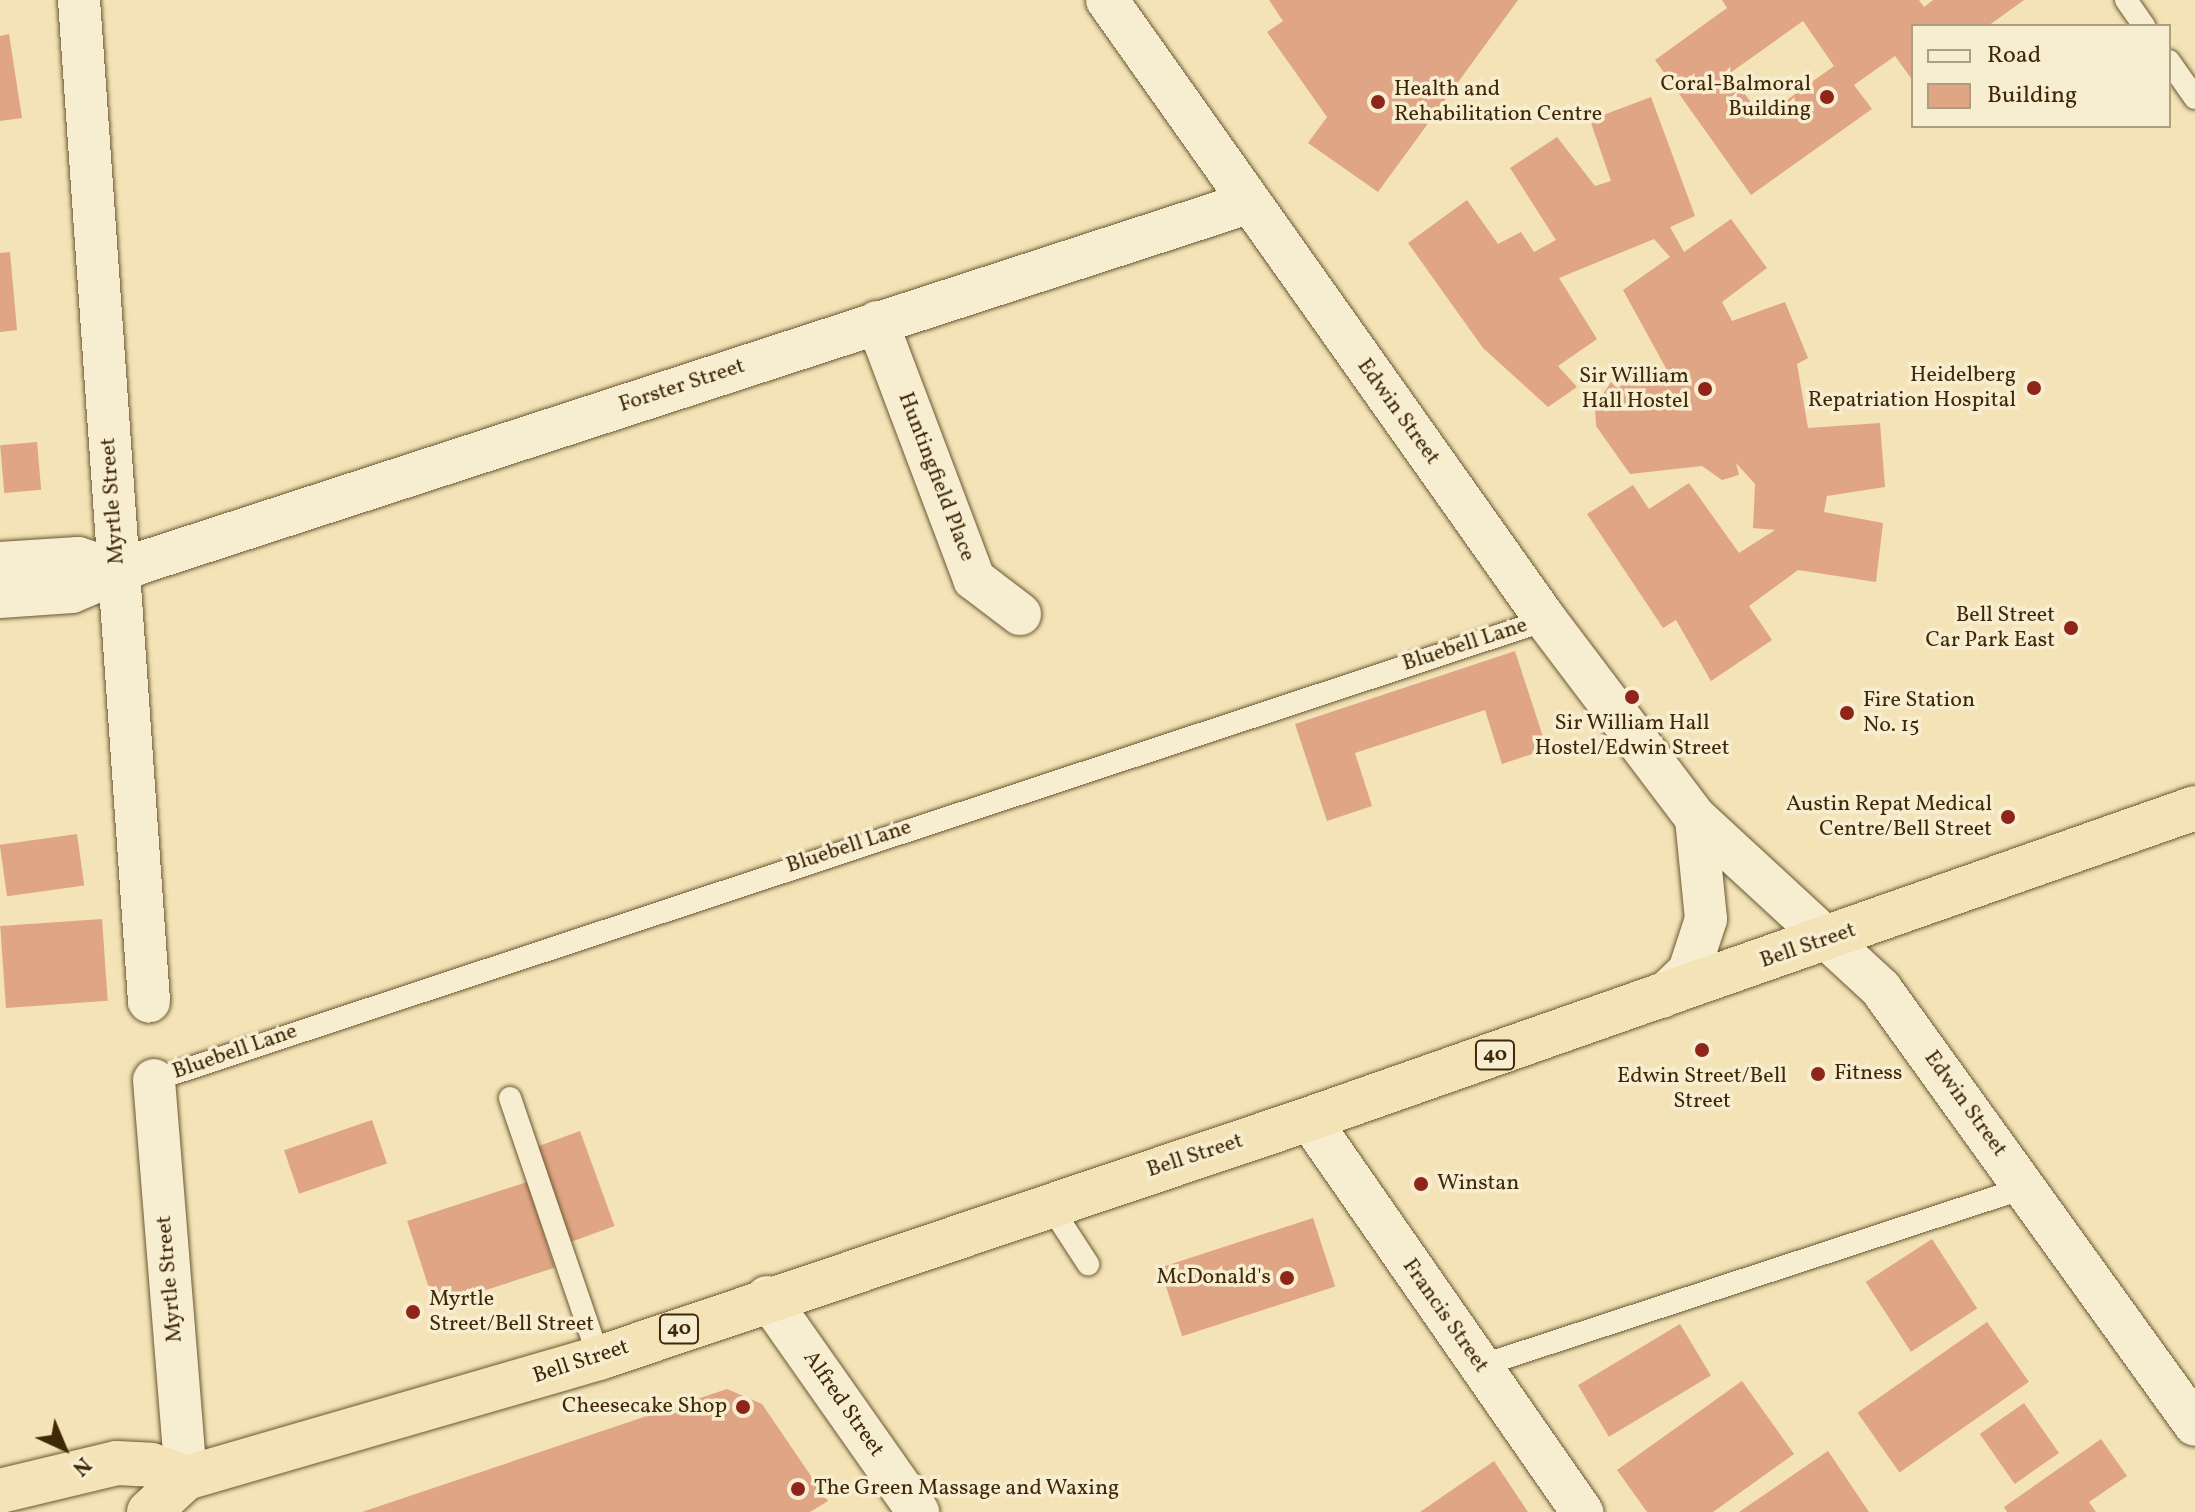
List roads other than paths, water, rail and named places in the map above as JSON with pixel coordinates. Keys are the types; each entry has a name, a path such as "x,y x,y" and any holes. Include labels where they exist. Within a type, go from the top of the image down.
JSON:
{"highway":[{"name":"Bell Street","path":"149,1512 186,1478 599,1358 767,1297 1309,1119 2195,808"},
{"path":"0,1491 117,1463 151,1465 186,1478"}],"street":[{"name":"Myrtle Street","path":"79,0 149,1002"},
{"name":"Edwin Street","path":"1107,0 1546,620 1696,818 1823,941 1881,989 2027,1187 2195,1425"},
{"name":"Forster Street","path":"0,597 72,592 117,571 1248,203"},
{"name":"Huntingfield Place","path":"877,322 974,579 1020,614"},
{"path":"0,563 78,558 117,571"},
{"path":"1662,997 1689,971 1706,919 1696,818"},
{"name":"Myrtle Street","path":"154,1080 186,1478"},
{"name":"Francis Street","path":"1309,1119 1582,1512"},
{"name":"Alfred Street","path":"767,1297 918,1512"}],"lane":[{"path":"2126,0 2143,24"},
{"path":"2171,64 2195,98"},
{"name":"Bluebell Lane","path":"154,1080 1546,620"},
{"path":"510,1098 599,1358"},
{"path":"1480,1366 2027,1187"},
{"path":"1049,1204 1088,1264"}],"place":[{"name":"Coral-Balmoral Building","path":"1827,97"},
{"name":"Health and Rehabilitation Centre","path":"1378,102"},
{"name":"Heidelberg Repatriation Hospital","path":"2034,388"},
{"name":"Sir William Hall Hostel","path":"1705,389"},
{"name":"Bell Street Car Park East","path":"2071,628"},
{"name":"Sir William Hall Hostel/Edwin Street","path":"1632,697"},
{"name":"Fire Station No. 15","path":"1847,713"},
{"name":"Austin Repat Medical Centre/Bell Street","path":"2008,817"},
{"name":"Edwin Street/Bell Street","path":"1702,1050"},
{"name":"Fitness","path":"1818,1074"},
{"name":"Winstan","path":"1421,1184"},
{"name":"McDonald's","path":"1287,1278"},
{"name":"Myrtle Street/Bell Street","path":"413,1312"},
{"name":"Cheesecake Shop","path":"743,1407"},
{"name":"The Green Massage and Waxing","path":"798,1489"}]}
